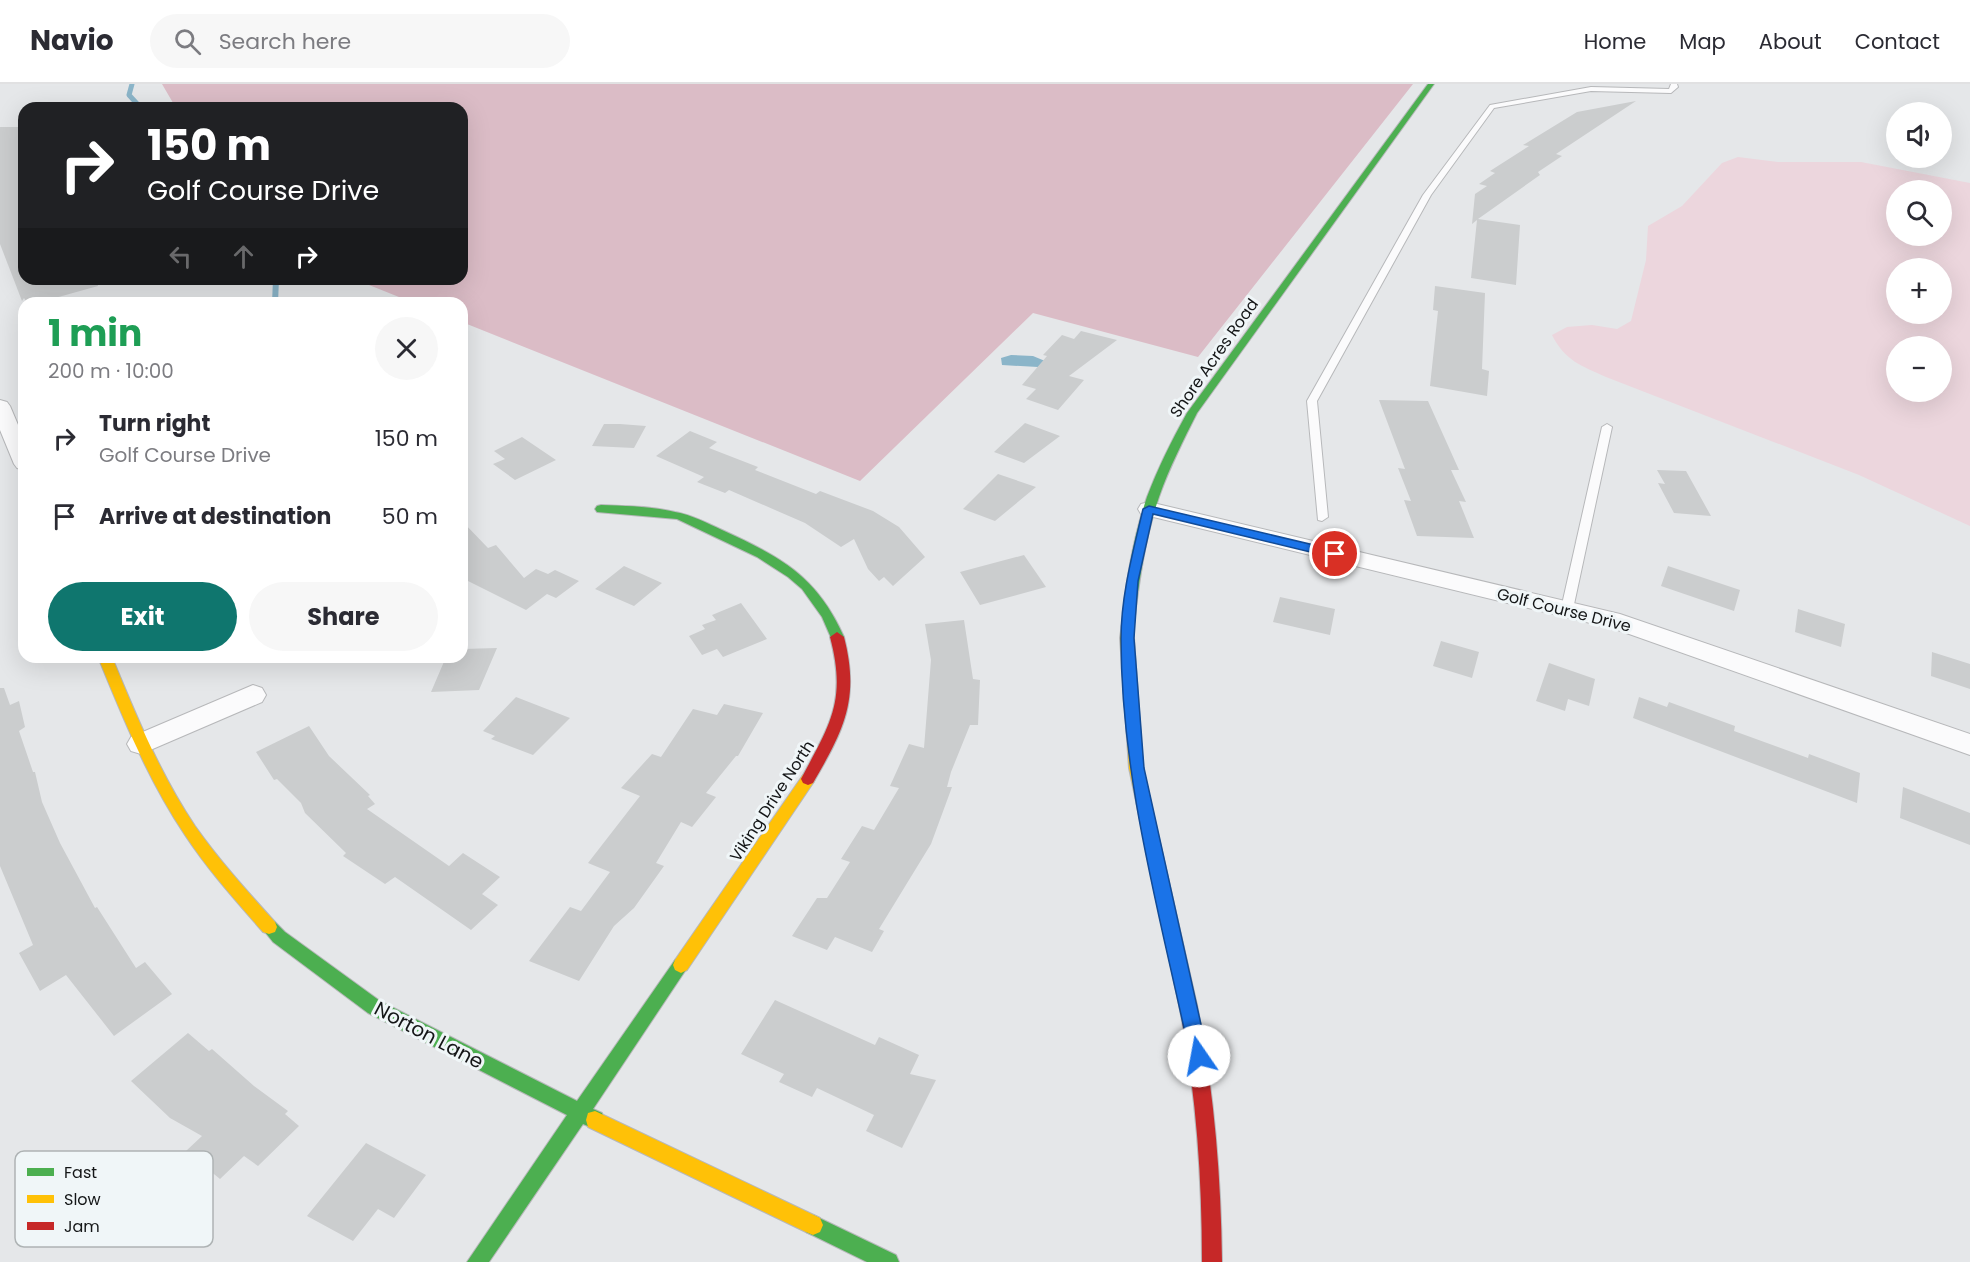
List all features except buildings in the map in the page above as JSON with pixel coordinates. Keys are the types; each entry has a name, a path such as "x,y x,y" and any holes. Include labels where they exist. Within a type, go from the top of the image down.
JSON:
{"street":[{"name":"Shore Acres Road","path":"1212,1262 1212,1204 1199,1056 1136,768 1127,638 1132,581 1149,509 1166,465 1192,413 1431,84"},
{"path":"0,406 18,450"},
{"name":"Viking Drive North","path":"477,1262 805,785 834,736 844,702 844,662 834,628 819,600 796,575 764,554 684,518 647,511 601,509"},
{"name":"Golf Course Drive","path":"1149,509 1620,622 1970,745"},
{"name":"Norton Lane","path":"107,663 141,744 180,816 227,880 279,937 374,1007 580,1113 889,1262"},
{"path":"141,744 253,695"}],"lane":[{"path":"1322,517 1312,401 1427,195 1492,106 1591,89 1671,91 1675,87 1674,84"},
{"path":"1567,609 1607,427"}],"shaded area":[{"path":"162,84 1413,84 1198,357 1033,313 860,481 468,324 468,297 399,297 369,285 468,285 468,102 172,102"},
{"path":"1738,157 1778,162 1861,162 1970,183 1970,526 1859,475 1606,377 1568,357 1552,335 1567,327 1592,325 1617,329 1631,321 1646,260 1648,226 1682,206 1722,163"}],"water":[{"path":"1011,355 1033,356 1045,361 1038,367 1002,365 1001,358"}],"waterway":[{"path":"132,84 129,95 135,102"},
{"path":"275,297 276,285"}],"traffic: fast":[{"path":"1128,624 1136,566 1149,510 1174,448 1192,413 1431,84"},
{"path":"601,509 647,511 681,517 700,524 778,563 806,586 818,601 829,617 837,637"},
{"path":"269,927 279,937 374,1007 595,1120"},
{"path":"477,1262 681,965"},
{"path":"813,1225 889,1262"}],"traffic: slow":[{"path":"1128,624 1136,768 1188,1005"},
{"path":"107,663 148,758 180,815 211,859 269,927"},
{"path":"681,965 808,779"},
{"path":"595,1120 813,1225"}],"traffic: jam":[{"path":"808,779 828,744 841,711 845,677 837,637"},
{"path":"1188,1005 1207,1133 1212,1262"}],"route":[{"path":"1199,1056 1136,768 1127,638 1132,581 1149,509 1335,554"}]}
